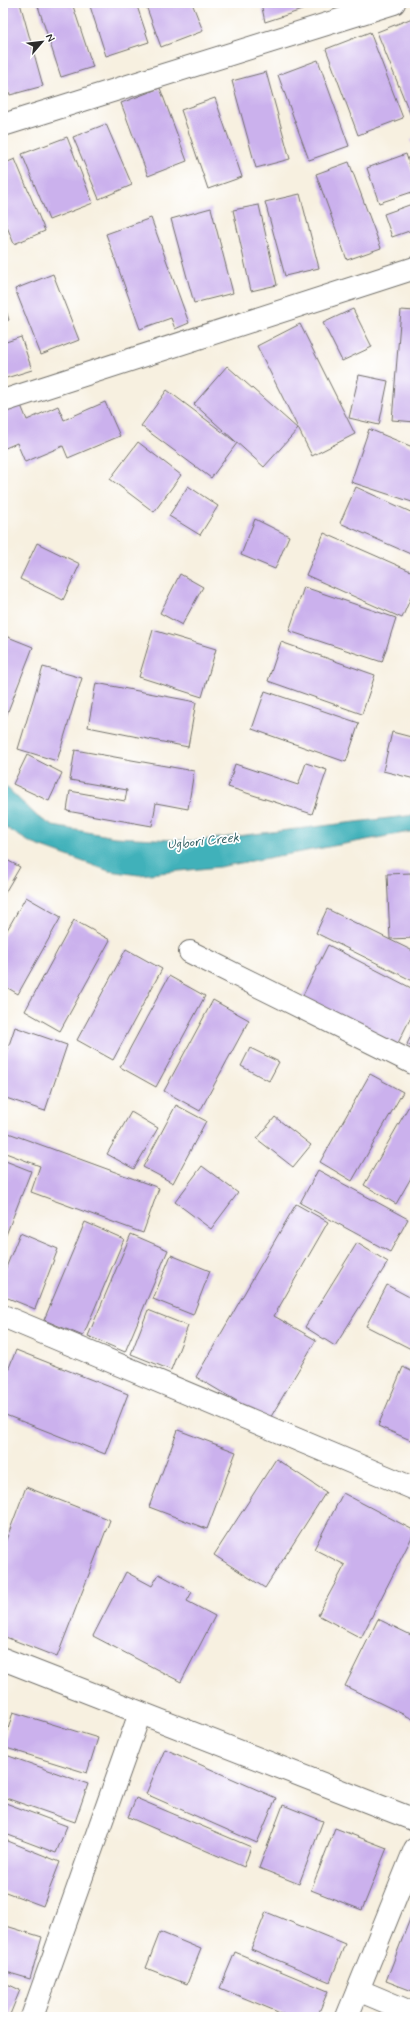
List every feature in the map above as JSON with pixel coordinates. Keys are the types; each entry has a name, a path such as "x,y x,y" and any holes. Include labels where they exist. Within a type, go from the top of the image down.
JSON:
{"street":[{"path":"3,125 394,3"},
{"path":"3,400 415,268"},
{"path":"190,952 415,1064"},
{"path":"3,1316 415,1489"},
{"path":"3,1659 415,1820"},
{"path":"32,2017 140,1713"},
{"path":"347,2017 415,1850"},
{"path":"358,1990 415,2014"}],"water":[{"path":"3,784 38,817 53,826 115,837 195,841 415,815 415,831 219,867 139,875 109,871 31,843 3,826"}],"building":[{"path":"3,3 20,3 43,86 10,95 3,70"},
{"path":"37,3 72,3 93,67 61,77"},
{"path":"89,3 136,3 149,42 106,56"},
{"path":"145,3 192,3 203,31 161,47"},
{"path":"261,3 310,3 311,7 265,22"},
{"path":"415,17 415,126 377,32"},
{"path":"370,32 403,118 358,135 326,49"},
{"path":"318,60 349,146 309,160 278,75"},
{"path":"266,72 290,159 256,168 232,81"},
{"path":"160,88 187,161 148,176 121,103"},
{"path":"215,98 242,177 208,189 181,110"},
{"path":"106,124 132,185 99,199 73,137"},
{"path":"67,137 93,203 49,220 22,154"},
{"path":"415,139 415,152 411,140"},
{"path":"406,154 415,181 415,191 379,203 367,168"},
{"path":"15,159 45,231 14,244 3,217 3,164"},
{"path":"349,162 381,248 347,260 316,174"},
{"path":"300,194 319,268 285,276 265,202"},
{"path":"415,203 415,229 392,237 384,214"},
{"path":"259,205 277,285 251,291 233,210"},
{"path":"211,208 233,293 194,303 171,219"},
{"path":"151,218 189,323 175,329 171,318 140,329 106,234"},
{"path":"53,274 79,340 41,355 15,289"},
{"path":"3,301 9,320 3,322"},
{"path":"353,309 372,347 342,361 323,323"},
{"path":"401,310 415,311 415,422 392,420"},
{"path":"300,324 355,434 312,456 257,346"},
{"path":"3,334 6,342 21,337 32,370 3,379"},
{"path":"227,366 298,429 264,467 194,404"},
{"path":"359,375 388,381 379,425 349,418"},
{"path":"167,390 237,443 211,478 141,426"},
{"path":"105,402 120,436 68,458 63,446 25,462 17,443 3,449 3,411 20,403 27,420 58,406 64,420"},
{"path":"369,429 415,448 415,503 351,482"},
{"path":"138,442 181,475 154,512 110,479"},
{"path":"188,486 218,506 200,535 169,516"},
{"path":"356,487 415,514 415,556 340,523"},
{"path":"255,519 289,536 275,569 241,555"},
{"path":"324,533 415,573 415,588 402,618 306,575"},
{"path":"37,543 80,564 63,600 20,579"},
{"path":"180,574 203,587 182,625 160,613"},
{"path":"304,587 396,618 382,662 289,631"},
{"path":"153,630 216,649 202,697 139,677"},
{"path":"3,635 33,647 3,724"},
{"path":"281,642 375,675 362,714 268,681"},
{"path":"43,667 82,678 57,761 18,749"},
{"path":"96,683 196,702 188,747 88,727"},
{"path":"265,691 359,723 346,762 252,729"},
{"path":"392,732 415,738 415,779 383,771"},
{"path":"75,750 194,771 188,809 156,803 152,826 67,811 70,791 125,801 127,790 70,780"},
{"path":"27,755 62,773 49,801 13,784"},
{"path":"306,763 327,770 312,814 228,787 235,764 298,785"},
{"path":"3,858 20,867 3,896"},
{"path":"411,873 414,938 390,939 387,874"},
{"path":"26,897 61,917 18,994 3,985 3,937"},
{"path":"327,909 415,952 415,982 316,933"},
{"path":"74,920 110,940 60,1031 25,1011"},
{"path":"328,945 415,990 415,1009 397,1045 302,997"},
{"path":"126,949 162,969 113,1060 77,1040"},
{"path":"169,976 205,996 156,1087 120,1067"},
{"path":"213,1000 249,1020 200,1111 164,1091"},
{"path":"15,1027 67,1045 45,1111 3,1097 3,1063"},
{"path":"415,1028 415,1048 407,1044"},
{"path":"250,1048 279,1062 269,1081 241,1066"},
{"path":"370,1074 403,1092 352,1181 320,1162"},
{"path":"414,1097 415,1171 396,1204 364,1185"},
{"path":"176,1105 206,1121 173,1183 143,1167"},
{"path":"131,1112 158,1128 134,1169 107,1154"},
{"path":"275,1117 311,1145 293,1167 257,1139"},
{"path":"3,1131 159,1188 143,1233 31,1192 40,1166 3,1152"},
{"path":"3,1160 31,1171 6,1235 3,1234"},
{"path":"202,1166 238,1193 211,1229 175,1202"},
{"path":"318,1170 408,1219 390,1252 300,1203"},
{"path":"296,1204 328,1222 274,1316 316,1340 269,1420 196,1377"},
{"path":"85,1222 124,1239 83,1336 44,1320"},
{"path":"20,1233 58,1249 35,1309 3,1296 3,1275"},
{"path":"131,1234 168,1250 125,1352 88,1336"},
{"path":"357,1243 388,1262 335,1346 305,1327"},
{"path":"171,1255 210,1271 193,1315 153,1299"},
{"path":"387,1285 415,1300 415,1351 366,1326"},
{"path":"148,1310 188,1326 171,1370 131,1354"},
{"path":"16,1350 128,1394 105,1454 3,1414 3,1383"},
{"path":"403,1367 415,1373 415,1442 378,1426"},
{"path":"178,1430 236,1452 207,1529 149,1507"},
{"path":"276,1459 326,1492 265,1588 214,1555"},
{"path":"26,1487 110,1520 57,1657 3,1636 3,1548"},
{"path":"343,1493 415,1531 361,1638 318,1615 345,1565 314,1549"},
{"path":"126,1572 152,1586 159,1574 192,1592 187,1601 215,1616 181,1682 93,1636"},
{"path":"378,1619 415,1637 415,1720 345,1686"},
{"path":"13,1712 98,1738 87,1773 3,1747"},
{"path":"165,1749 276,1798 257,1843 146,1794"},
{"path":"3,1754 88,1784 75,1822 3,1797"},
{"path":"136,1798 251,1847 244,1867 128,1817"},
{"path":"3,1802 67,1826 56,1853 3,1833"},
{"path":"283,1805 323,1821 299,1884 259,1868"},
{"path":"335,1828 387,1848 362,1910 311,1890"},
{"path":"3,1839 60,1862 43,1906 3,1891"},
{"path":"415,1906 415,1992 386,1981"},
{"path":"266,1912 345,1944 330,1982 251,1949"},
{"path":"3,1925 42,1937 30,1979 3,1971"},
{"path":"160,1932 201,1949 187,1984 146,1968"},
{"path":"235,1952 328,1991 317,2017 290,2017 220,1988"},
{"path":"3,1982 20,1990 9,2017 3,2017"}],"water label":[{"name":"Ugbori Creek","path":"203,840"}]}
